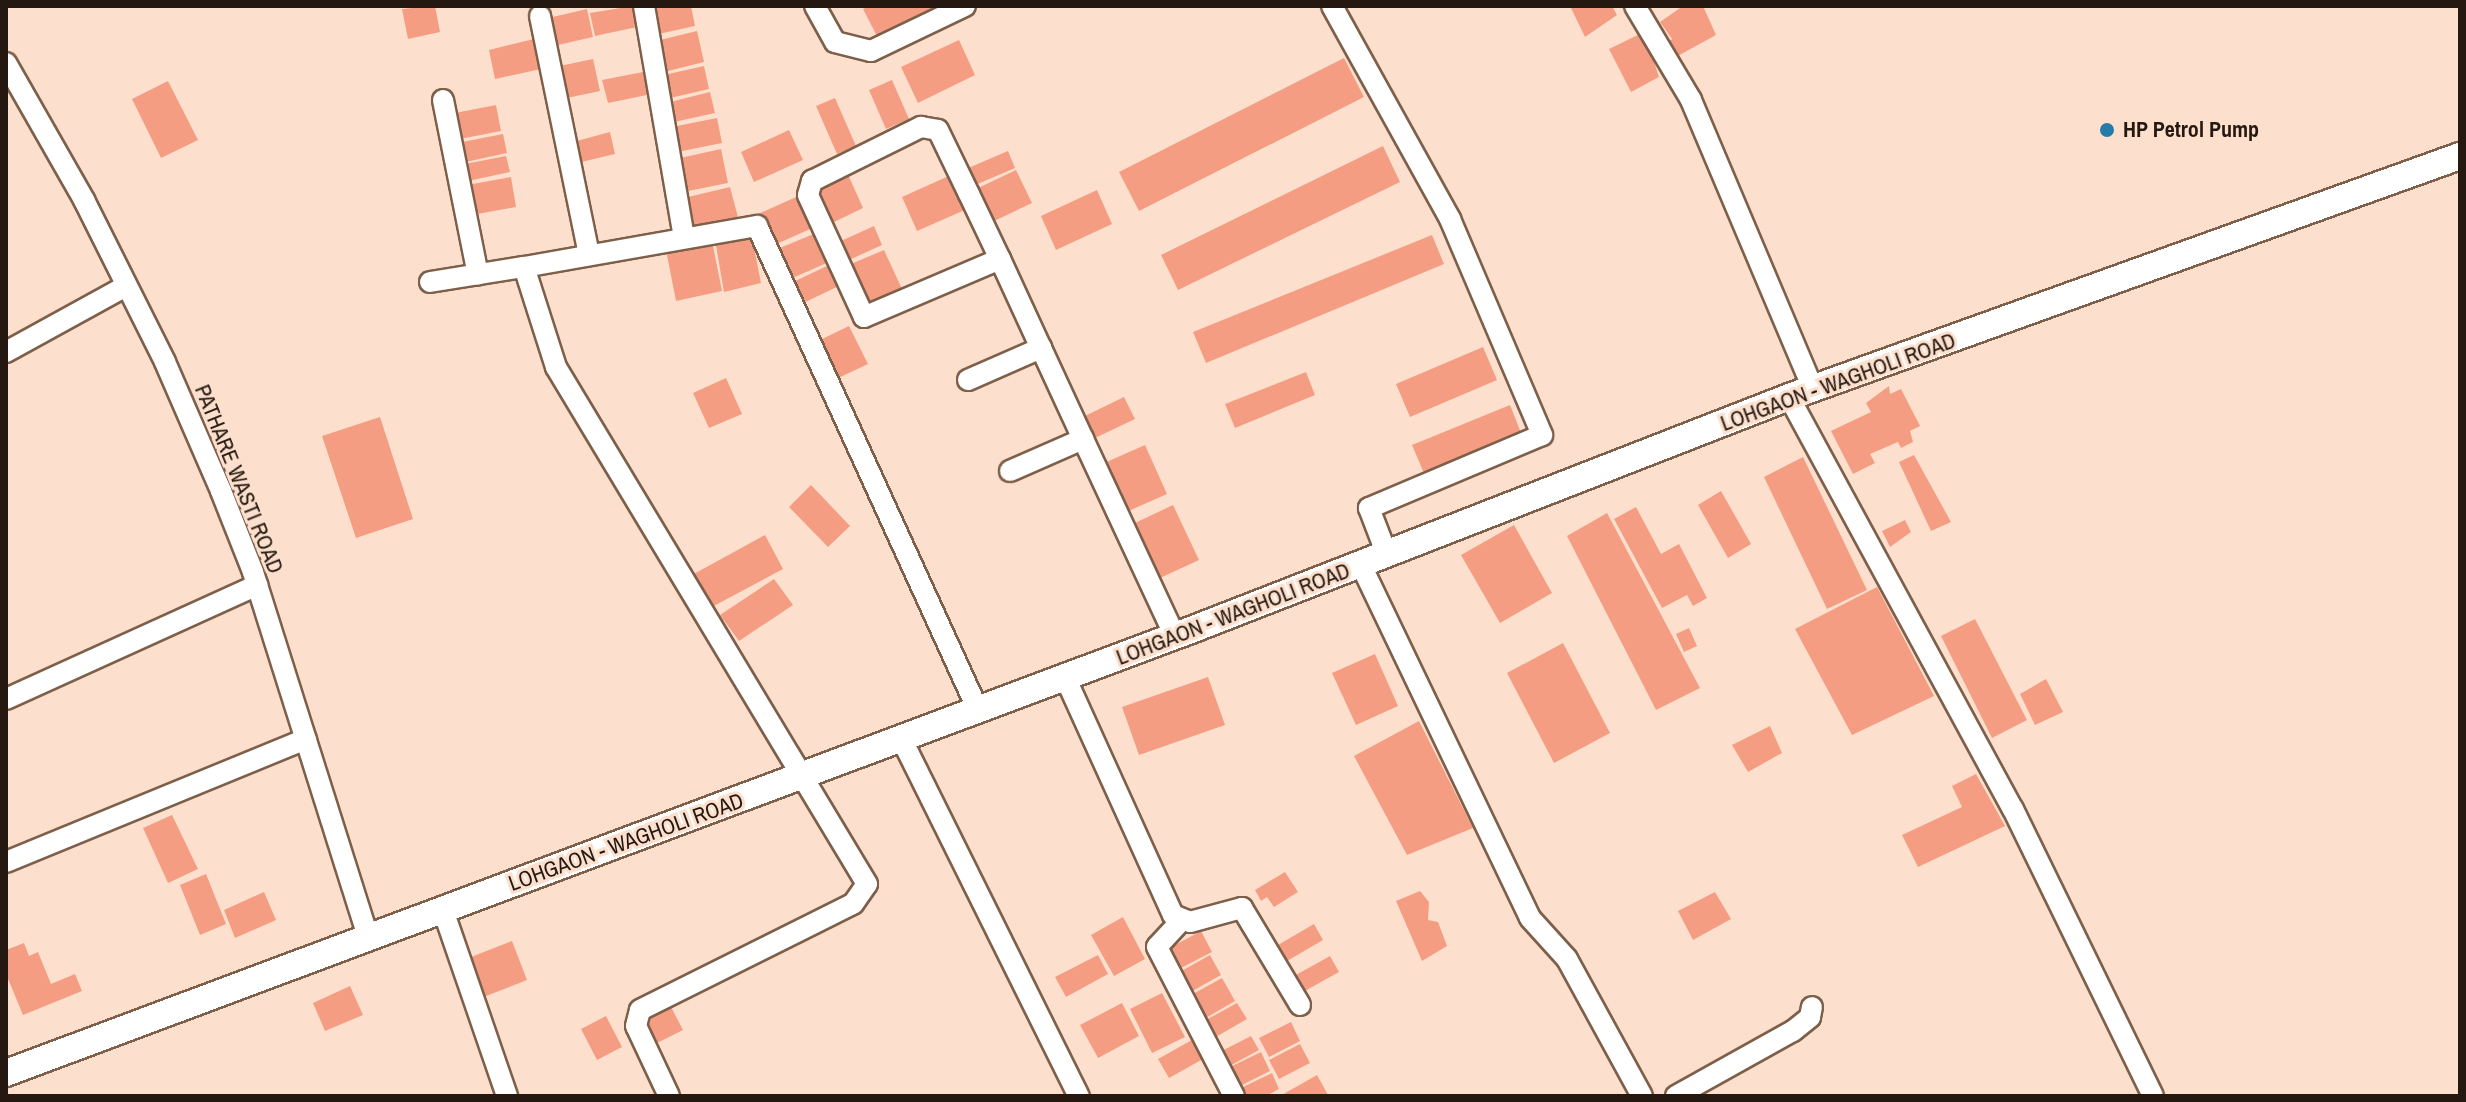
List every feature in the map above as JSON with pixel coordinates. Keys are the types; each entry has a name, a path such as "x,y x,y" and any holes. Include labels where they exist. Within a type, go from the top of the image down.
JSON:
{"main road":[{"name":"LOHGAON - WAGHOLI ROAD","path":"6,1073 1175,636 1801,393 2460,156"}],"street":[{"path":"644,6 684,237"},
{"path":"815,6 835,42 871,51 965,6"},
{"path":"1332,6 1450,219 1542,435 1369,508 1387,555"},
{"path":"1635,6 1691,100 1801,393 2013,809 2153,1096"},
{"path":"540,16 589,255"},
{"name":"PATHARE WASTI ROAD","path":"6,63 126,286 177,391 257,585 368,937"},
{"path":"443,100 478,275"},
{"path":"1000,259 864,317 808,195 812,181 932,126 938,130 1000,259 1175,636"},
{"path":"430,282 757,226 978,710"},
{"path":"524,267 556,367 799,778 867,884 853,904 640,1010 636,1026 669,1096"},
{"path":"6,352 126,286"},
{"path":"968,380 1041,348"},
{"path":"1010,471 1083,439"},
{"path":"1361,565 1530,918 1567,959 1642,1096"},
{"path":"6,699 257,585"},
{"path":"1065,677 1167,904 1181,921"},
{"path":"901,738 1079,1096"},
{"path":"6,862 306,739"},
{"path":"1234,1096 1157,947 1181,921 1242,908 1300,1005"},
{"path":"443,910 507,1096"},
{"path":"1676,1096 1793,1031 1810,1017 1812,1007"}],"building":[{"path":"435,6 440,32 408,39 402,9"},
{"path":"633,6 637,27 595,36 590,13"},
{"path":"664,6 691,6 695,26 654,35 648,10"},
{"path":"869,6 946,6 879,40 863,9"},
{"path":"1570,6 1612,6 1617,15 1585,37"},
{"path":"1683,6 1703,6 1716,35 1674,58 1667,43 1672,39 1660,22"},
{"path":"587,9 593,37 549,47 544,19"},
{"path":"697,31 704,62 664,72 656,41"},
{"path":"1644,32 1659,77 1631,92 1609,49"},
{"path":"534,39 541,69 495,79 489,50"},
{"path":"959,40 975,75 918,103 901,67"},
{"path":"1344,58 1364,97 1139,211 1119,172"},
{"path":"593,59 600,91 562,99 555,67"},
{"path":"704,66 709,89 670,98 664,75"},
{"path":"648,71 652,94 608,103 602,80"},
{"path":"892,80 909,119 886,129 869,90"},
{"path":"168,81 198,140 161,158 132,99"},
{"path":"710,92 715,113 674,122 670,102"},
{"path":"835,98 856,146 837,154 816,106"},
{"path":"496,105 501,131 455,140 450,114"},
{"path":"717,118 722,143 677,152 672,127"},
{"path":"789,130 803,160 754,182 741,152"},
{"path":"610,132 615,154 577,163 573,142"},
{"path":"503,134 507,153 461,163 457,143"},
{"path":"1383,146 1400,182 1178,290 1161,255"},
{"path":"721,149 728,183 683,192 676,159"},
{"path":"1008,151 1015,168 973,186 966,169"},
{"path":"506,156 510,172 468,181 465,164"},
{"path":"846,170 863,208 832,223 814,185"},
{"path":"1016,170 1032,203 992,222 976,189"},
{"path":"951,175 967,209 917,231 902,197"},
{"path":"511,177 516,207 472,215 467,185"},
{"path":"730,187 739,221 692,233 684,198"},
{"path":"1097,190 1112,224 1056,250 1041,216"},
{"path":"803,194 817,226 772,246 758,214"},
{"path":"874,226 882,245 849,260 841,241"},
{"path":"750,227 761,283 724,292 714,234"},
{"path":"816,233 829,262 788,280 775,250"},
{"path":"1432,235 1444,264 1206,363 1193,332"},
{"path":"711,236 722,291 676,301 665,245"},
{"path":"884,250 902,289 869,304 851,264"},
{"path":"831,264 841,285 799,305 789,284"},
{"path":"849,326 868,364 834,380 816,342"},
{"path":"1483,347 1497,380 1410,417 1396,384"},
{"path":"1306,372 1315,395 1235,428 1225,404"},
{"path":"726,378 742,414 709,428 693,393"},
{"path":"1889,386 1890,394 1901,389 1920,426 1910,431 1913,442 1901,448 1898,442 1870,454 1875,463 1853,474 1831,431 1871,412 1866,403"},
{"path":"1124,397 1135,419 1095,438 1085,416"},
{"path":"1510,405 1523,438 1426,478 1412,445"},
{"path":"380,417 413,519 356,538 322,436"},
{"path":"1145,445 1167,494 1124,513 1102,464"},
{"path":"1914,455 1951,522 1931,531 1899,462"},
{"path":"1803,457 1867,590 1827,609 1764,477"},
{"path":"811,485 850,526 828,547 789,507"},
{"path":"1721,491 1751,544 1728,558 1698,505"},
{"path":"1173,505 1199,560 1160,578 1135,523"},
{"path":"1636,507 1661,554 1679,544 1707,598 1693,606 1687,595 1662,608 1614,519"},
{"path":"1607,513 1700,688 1656,710 1567,536"},
{"path":"1905,520 1911,532 1890,547 1882,531"},
{"path":"1514,525 1552,593 1500,623 1461,555"},
{"path":"765,535 783,569 710,608 692,575"},
{"path":"774,579 793,605 739,641 720,615"},
{"path":"1877,587 1934,696 1852,735 1795,629"},
{"path":"1975,619 2027,720 1992,738 1941,636"},
{"path":"1689,628 1697,646 1684,652 1676,634"},
{"path":"1563,643 1610,733 1554,763 1507,673"},
{"path":"1375,654 1398,706 1356,725 1332,673"},
{"path":"1208,677 1225,725 1139,755 1122,707"},
{"path":"2046,679 2063,712 2035,725 2020,694"},
{"path":"1419,721 1473,828 1407,855 1354,756"},
{"path":"1770,726 1782,753 1748,772 1732,745"},
{"path":"1976,774 2005,826 1918,867 1902,835 1962,807 1952,786"},
{"path":"172,815 198,869 168,883 143,828"},
{"path":"1285,872 1298,892 1274,907 1267,897 1261,901 1255,890"},
{"path":"206,874 226,924 200,935 180,885"},
{"path":"1420,891 1429,902 1428,920 1438,922 1447,946 1422,961 1396,901"},
{"path":"264,892 276,920 235,938 224,910"},
{"path":"1715,892 1731,919 1693,940 1678,911"},
{"path":"1123,917 1145,959 1114,976 1091,935"},
{"path":"1314,924 1323,940 1287,961 1278,945"},
{"path":"1201,931 1212,952 1177,970 1166,950"},
{"path":"512,941 527,980 481,998 466,959"},
{"path":"24,943 29,956 38,952 51,984 75,974 82,991 23,1015 6,974 6,950"},
{"path":"1098,955 1108,974 1066,997 1055,977"},
{"path":"1210,955 1221,975 1189,993 1178,973"},
{"path":"1330,956 1339,972 1303,992 1294,976"},
{"path":"1222,978 1235,1001 1204,1019 1191,995"},
{"path":"350,986 363,1015 325,1031 313,1003"},
{"path":"1162,993 1185,1037 1152,1053 1130,1009"},
{"path":"669,1003 683,1030 653,1045 639,1019"},
{"path":"1122,1003 1139,1036 1098,1058 1080,1025"},
{"path":"1237,1003 1247,1019 1214,1038 1204,1021"},
{"path":"606,1016 622,1047 597,1060 581,1029"},
{"path":"1291,1022 1300,1041 1269,1057 1259,1038"},
{"path":"1251,1036 1259,1050 1226,1068 1218,1053"},
{"path":"1192,1040 1203,1059 1169,1078 1158,1059"},
{"path":"1300,1044 1310,1063 1279,1079 1269,1060"},
{"path":"1261,1052 1270,1071 1238,1087 1228,1068"},
{"path":"1272,1073 1279,1089 1266,1096 1243,1096 1239,1089"},
{"path":"1317,1075 1328,1095 1280,1096"}],"place":[{"name":"HP Petrol Pump","path":"2107,130"}]}
